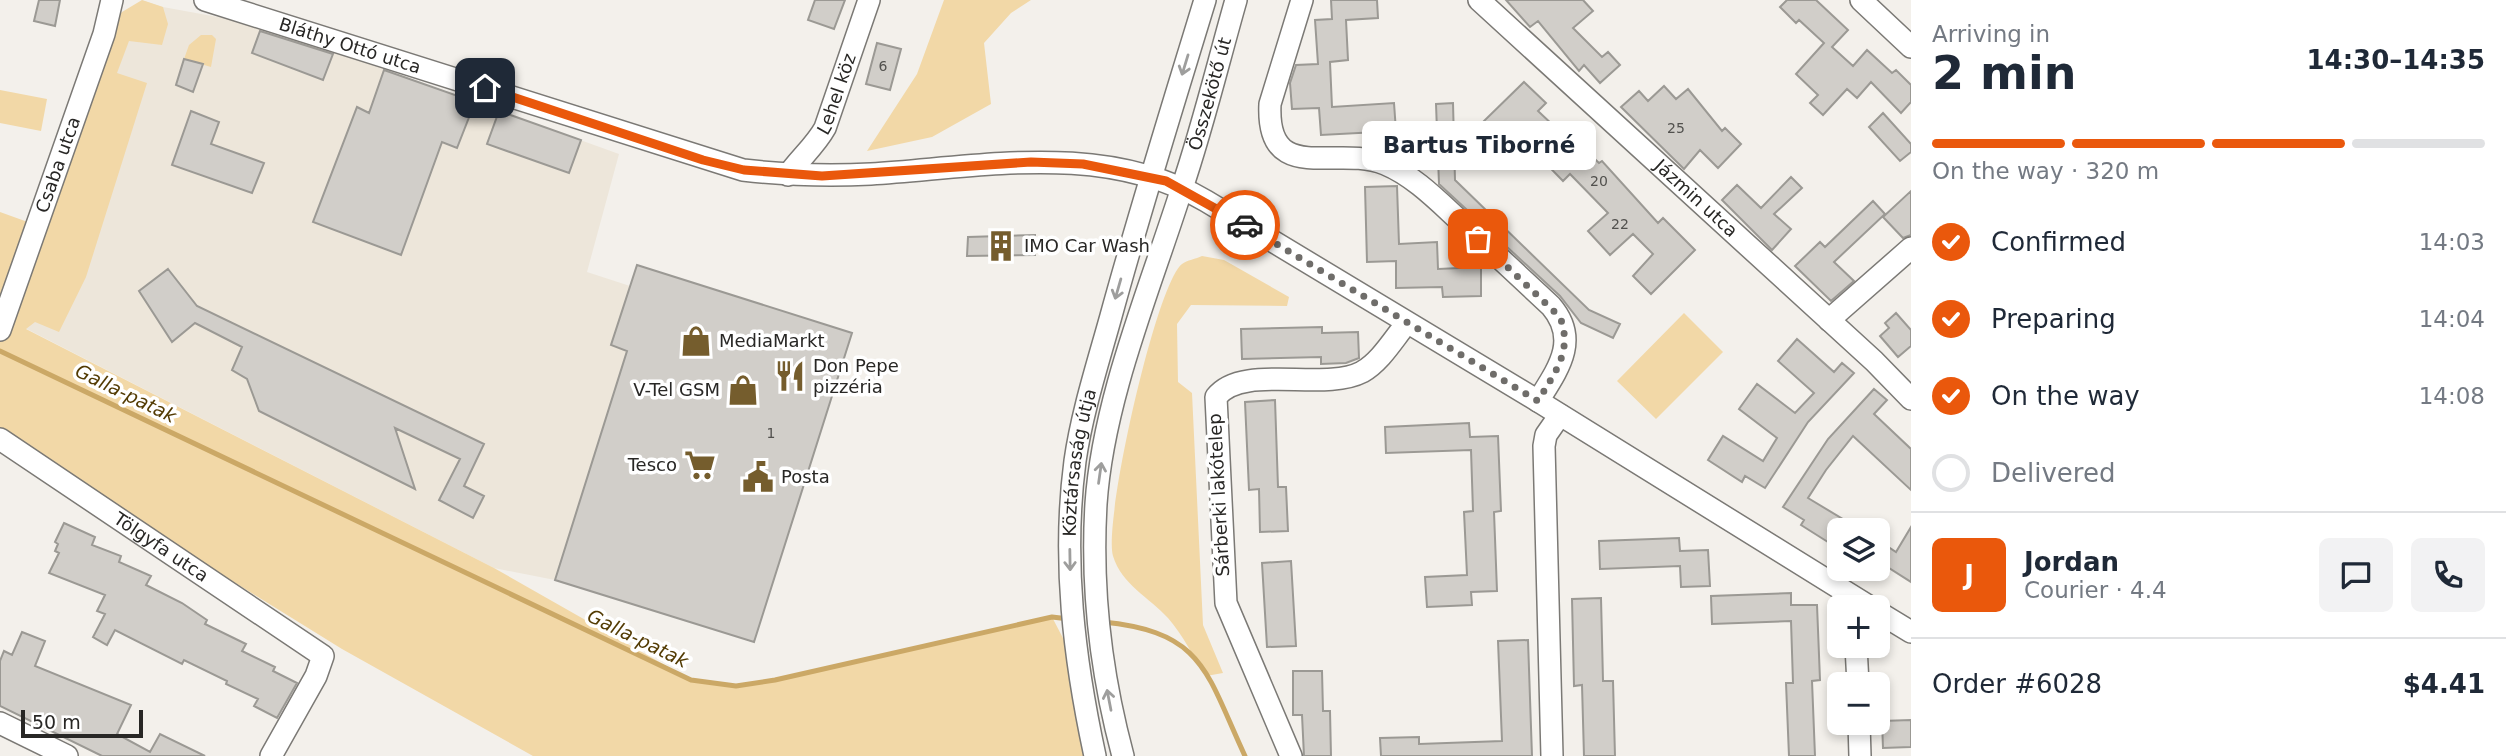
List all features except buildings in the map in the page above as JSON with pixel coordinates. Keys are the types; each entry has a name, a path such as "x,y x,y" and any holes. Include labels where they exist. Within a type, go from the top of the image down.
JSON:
{"street":[{"name":"Csaba utca","path":"0,330 104,34 112,0"},
{"name":"Bláthy Ottó utca","path":"205,0 703,160 744,170 788,175 870,174 1031,162 1083,164 1152,177 1183,188 1538,401 1845,595"},
{"name":"Lehel köz","path":"788,175 804,152 817,143 825,128 869,0"},
{"name":"Összekötő út","path":"1152,177 1205,0"},
{"name":"Összekötő út","path":"1183,188 1236,0"},
{"path":"1302,0 1270,104 1269,122 1279,148 1306,159 1369,157 1393,167 1424,188 1551,306 1560,317 1566,332 1566,345 1562,362 1538,401"},
{"name":"Jázmin utca","path":"1479,0 1829,320 1911,399"},
{"path":"1860,0 1911,47"},
{"name":"Köztársaság útja","path":"1095,756 1074,644 1070,527 1076,460 1100,355 1152,177"},
{"name":"Köztársaság útja","path":"1123,756 1112,715 1100,643 1096,590 1096,502 1110,421 1133,338 1183,188"},
{"path":"1829,320 1911,248"},
{"name":"Sárberki lakótelep","path":"1291,756 1226,603 1216,397 1222,388 1242,382 1346,378 1375,362 1406,324"},
{"path":"1552,756 1544,446 1546,435 1560,415"},
{"name":"Tölgyfa utca","path":"0,439 323,656 316,676 271,756"},
{"path":"1890,619 1911,632"},
{"path":"0,723 67,756"},
{"path":"1859,735 1860,756"}],"shaded area":[{"path":"142,0 163,7 262,25 619,154 587,272 630,286 611,345 627,351 555,580 494,568 25,328"},
{"path":"142,0 163,7 168,24 162,45 129,41 117,73 147,83 86,277 59,332 35,322 26,329 494,568 691,680 736,686 775,680 1052,617 1077,665 1095,756 533,756 342,649 0,437 0,212 36,225 104,34 122,12"},
{"path":"944,0 1031,0 1011,13 984,43 991,104 932,137 867,151 917,74"},
{"path":"201,35 212,35 216,39 211,67 184,59 189,45"},
{"path":"0,90 47,99 41,131 0,123"},
{"path":"1202,256 1224,260 1289,297 1287,306 1191,305 1177,324 1178,382 1192,393 1203,625 1223,673 1206,676 1168,618 1137,590 1117,566 1113,556 1112,535 1134,405 1159,313 1171,281 1182,264"},
{"path":"1684,313 1723,352 1656,419 1617,381"}],"waterway":[{"name":"Galla-patak","path":"0,351 691,680 736,686 775,680 1052,617 1069,619"},
{"name":"Galla-patak","path":"1103,622 1137,627 1163,635 1182,647 1198,662 1221,701 1245,756"}],"way so far":[{"path":"1245,225 1538,401 1562,362 1566,332 1560,317 1551,306 1478,239"}],"place":[{"name":"Bartus Tiborné","path":"1478,239"},
{"name":"IMO Car Wash","path":"1001,246"},
{"name":"MediaMarkt","path":"696,341"},
{"name":"Don Pepe pizzéria","path":"790,376"},
{"name":"V-Tel GSM","path":"743,390"},
{"name":"Tesco","path":"700,465"},
{"name":"Posta","path":"758,477"}],"route":[{"path":"485,88 703,160 744,170 822,176 1031,162 1083,164 1166,181 1183,188 1245,225"}]}
